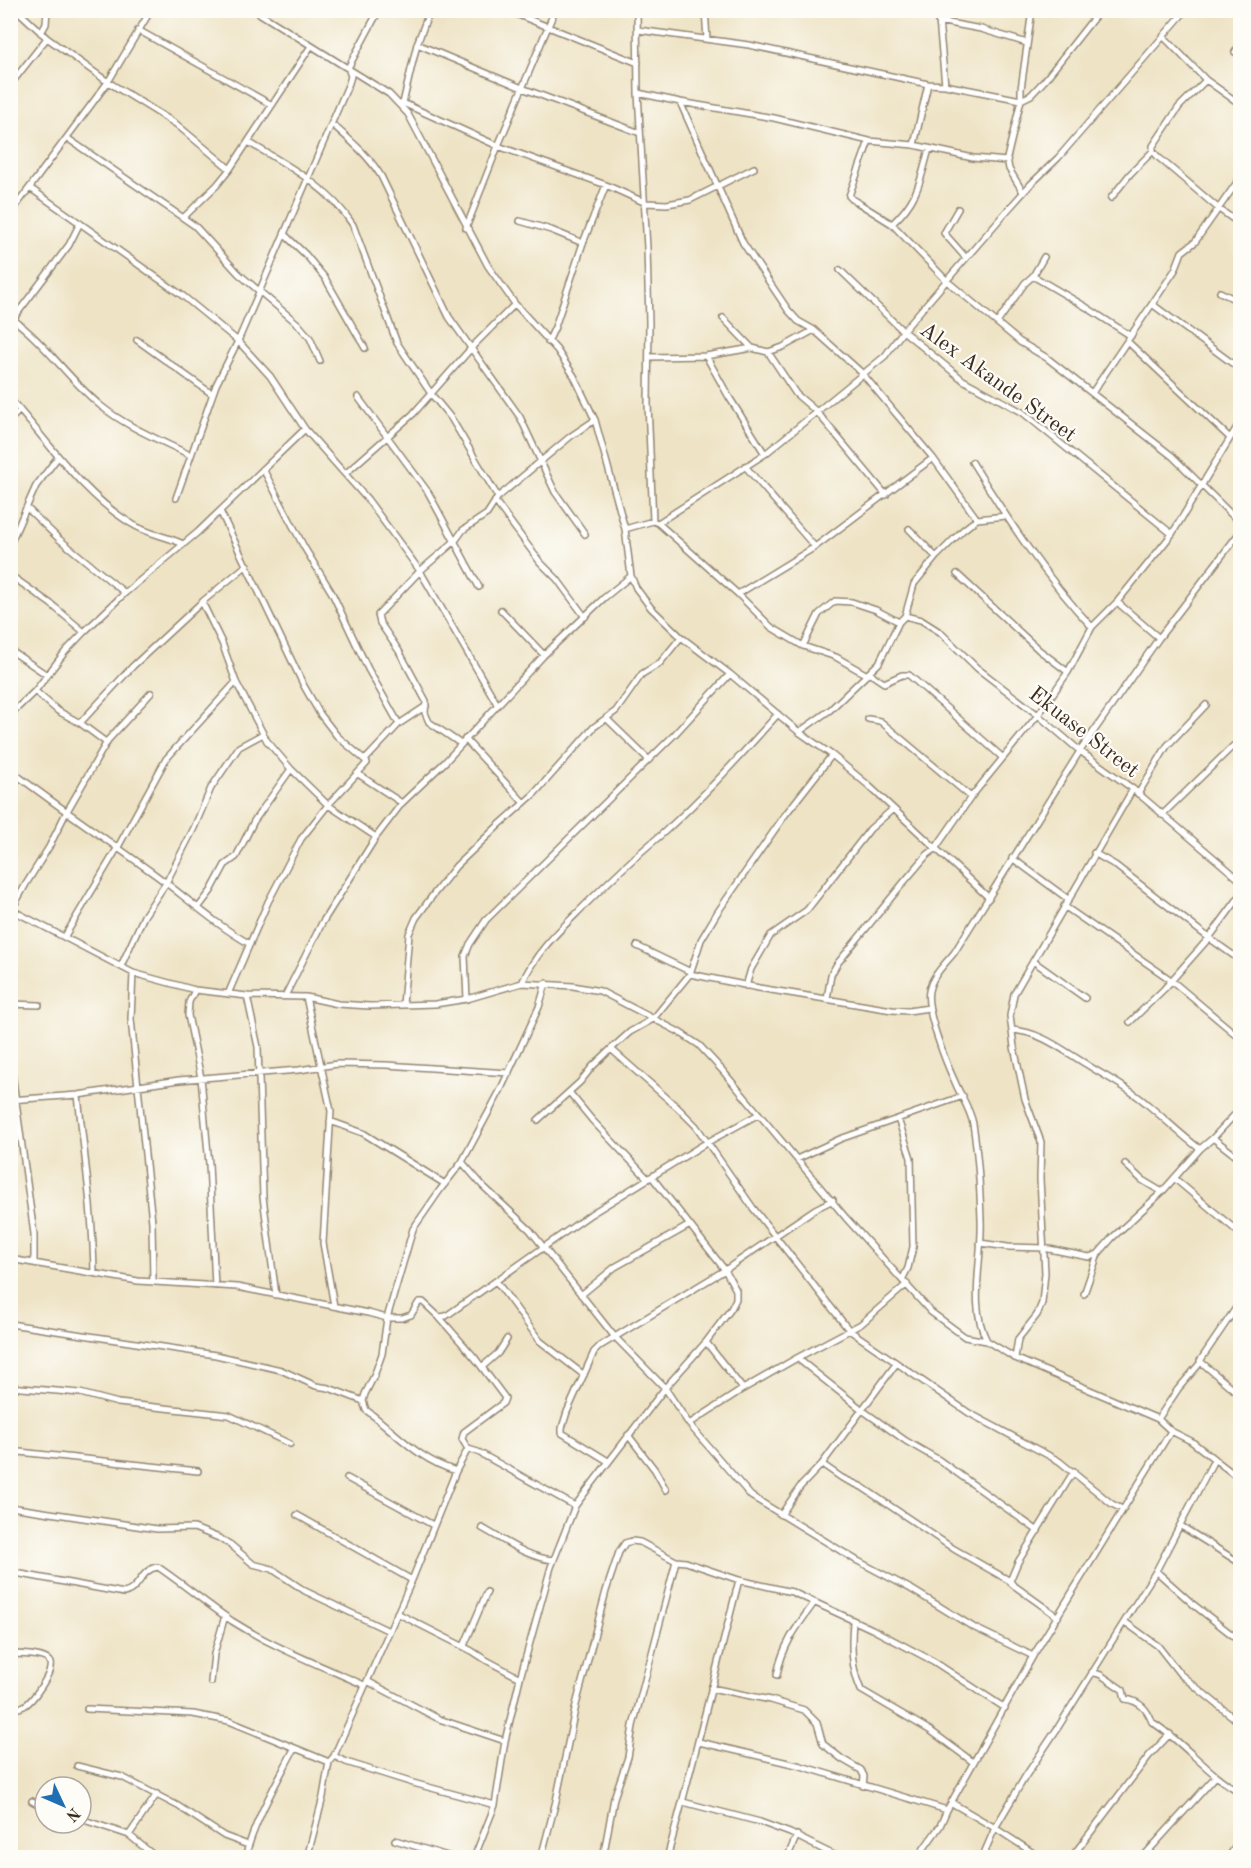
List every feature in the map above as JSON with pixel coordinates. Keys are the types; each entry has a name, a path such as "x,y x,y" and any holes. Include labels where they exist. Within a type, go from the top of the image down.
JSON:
{"street":[{"path":"17,10 46,38 108,82 176,124 230,169"},
{"path":"41,33 46,24 47,10"},
{"path":"10,214 108,82 151,10"},
{"path":"254,10 401,103 498,146 606,185 646,203 667,204 690,200 754,168"},
{"path":"176,498 212,394 238,341 332,124 351,76 348,68 378,10"},
{"path":"430,10 417,44 401,103 488,266 515,304 557,350 574,376 595,420 625,529 631,576 636,588 651,608 681,637 730,674 799,732 832,755 989,898"},
{"path":"506,10 638,63"},
{"path":"466,228 555,10"},
{"path":"637,10 638,93 646,203 648,404 655,522 738,594 771,627 802,646 836,657 884,683 895,677 909,675 1002,757"},
{"path":"705,10 706,39"},
{"path":"938,10 945,85"},
{"path":"1023,192 1007,162 1021,100 1032,10"},
{"path":"638,30 749,45 928,84 945,85 1021,100 1046,80 1100,10"},
{"path":"625,529 655,522 765,454 885,356 1023,192 1058,158 1186,10"},
{"path":"938,21 981,29 1027,43"},
{"path":"138,30 272,105"},
{"path":"1164,37 1206,80 1240,104"},
{"path":"10,85 46,38"},
{"path":"417,44 522,88 640,133"},
{"path":"1235,52 1240,44"},
{"path":"184,217 230,169 311,46"},
{"path":"1111,198 1130,174 1153,151 1153,146 1179,107 1206,80"},
{"path":"914,145 928,84"},
{"path":"638,93 774,118 869,141 914,145 973,158 1007,162"},
{"path":"680,102 743,243 788,310 798,321 814,330 862,373 933,458 977,519"},
{"path":"332,124 374,164 449,317 519,417 555,492 585,534"},
{"path":"68,138 200,230 240,274 298,324 310,338 320,361"},
{"path":"869,141 849,195 892,225 947,281 1020,342 1047,358 1172,456 1240,524"},
{"path":"248,142 309,178 345,213 353,225 397,343 432,395 451,418 496,499 540,562 557,579 585,617"},
{"path":"892,225 913,201 929,149"},
{"path":"1153,151 1219,209 1240,224"},
{"path":"1092,393 1175,270 1182,252 1195,242 1240,178"},
{"path":"548,342 606,185"},
{"path":"30,188 183,296 238,341 270,376 305,429 368,500 420,570 430,592 497,704"},
{"path":"958,209 944,233 966,258"},
{"path":"520,221 583,243"},
{"path":"80,223 69,245 12,320 25,328 99,404 117,418 190,455"},
{"path":"284,234 325,278 365,348"},
{"path":"997,323 1025,283 1033,276 1044,257"},
{"name":"Alex Akande Street","path":"840,270 903,332 963,380 1022,412 1172,534"},
{"path":"1033,276 1086,307 1129,339 1230,438"},
{"path":"1220,292 1240,302"},
{"path":"345,474 432,395 471,349 515,304"},
{"path":"1152,304 1240,369"},
{"path":"723,318 752,348"},
{"path":"649,357 706,356 752,348 768,352 783,347 814,330"},
{"path":"137,340 212,394"},
{"path":"768,352 796,394 817,412 886,495"},
{"path":"706,356 729,398 765,454"},
{"path":"358,398 428,492 478,587"},
{"path":"10,399 58,456 103,503 135,526 183,544"},
{"path":"10,420 20,410"},
{"path":"524,803 463,742 429,722 421,691 378,617 379,613 420,570 454,541 463,530 487,514 496,499 541,459 595,420"},
{"path":"827,999 831,975 837,964 927,855 935,849 971,797 1038,715 1068,672 1092,627 1117,602 1172,534 1240,422"},
{"path":"10,716 84,632 125,593 219,512 236,493 305,429"},
{"path":"10,544 36,486 58,456"},
{"path":"738,594 815,547 933,458"},
{"path":"972,462 1006,516 1054,584 1092,627"},
{"path":"745,466 815,547"},
{"path":"263,469 304,547 332,593 368,669 399,724"},
{"path":"27,508 59,539 125,593"},
{"path":"219,512 320,714 337,736 367,763 328,805 301,839 268,902 228,994"},
{"path":"799,732 830,710 879,663 899,622 905,616 914,584 936,556 977,519 1006,516"},
{"path":"909,529 936,556"},
{"path":"987,1341 978,1319 981,1221 973,1124 969,1107 955,1083 929,1008 929,992 934,977 954,953 1012,858 1044,813 1080,751 1159,638 1240,532"},
{"path":"80,723 133,666 202,602 247,565"},
{"path":"957,574 1039,650 1068,672"},
{"path":"10,575 51,604 84,632"},
{"path":"285,996 322,923 376,837 402,803 544,655 631,576"},
{"path":"802,646 819,614 835,601 852,602 876,610 899,622"},
{"path":"202,602 263,734 291,769 328,805 376,837"},
{"path":"1117,602 1159,638"},
{"path":"501,610 544,655"},
{"name":"Ekuase Street","path":"905,616 921,620 940,632 977,668 1080,751 1135,791 1240,880"},
{"path":"403,1005 409,934 416,918 456,866 524,803 594,727 616,711 642,674 660,663 681,637"},
{"path":"10,650 46,675"},
{"path":"467,999 465,956 486,920 674,735 730,674"},
{"path":"64,936 118,847 166,759 237,682"},
{"path":"34,691 58,711 107,742"},
{"path":"10,921 11,909 61,826 66,813 107,742 151,693"},
{"path":"1015,1358 1018,1339 1037,1315 1042,1303 1044,1248 1040,1179 1041,1142 1025,1099 1012,1030 1010,1006 1014,994 1094,853 1167,746 1206,705"},
{"path":"365,760 399,724 426,706"},
{"path":"522,983 532,962 552,939 620,870 665,831 726,771 778,714"},
{"path":"607,719 649,760"},
{"path":"868,719 880,721 971,797"},
{"path":"121,966 144,916 166,883 194,828 211,788 239,747 263,734"},
{"path":"1162,815 1233,746"},
{"path":"538,1119 569,1092 611,1048 630,1032 653,1019 690,973 701,940 717,913 785,815 832,755"},
{"path":"198,908 211,891 225,865 236,856 254,821 291,769"},
{"path":"10,770 66,813 118,847 230,932 250,944"},
{"path":"358,774 402,803"},
{"path":"746,986 755,961 771,935 807,910 870,829 892,809"},
{"path":"1094,853 1115,865 1240,960"},
{"path":"1012,858 1068,899"},
{"path":"1130,1022 1164,989 1209,938 1240,896"},
{"path":"1064,906 1171,980 1240,1038"},
{"path":"11,909 134,974 195,990 246,996 306,997 338,1004 370,1006 435,1005 467,999 522,983 600,991 679,1032 699,1045 880,1257 931,1312 953,1330 965,1337 987,1341 1015,1358 1158,1419 1240,1479"},
{"path":"637,946 690,973 746,986 892,1010 908,1011 929,1008"},
{"path":"1033,961 1085,998"},
{"path":"134,974 131,1019 152,1222 153,1282"},
{"path":"456,1471 436,1465 422,1456 366,1410 363,1401 382,1354 387,1318 413,1229 462,1162 508,1073 539,1007 546,984"},
{"path":"195,990 189,1002 188,1015 201,1078 209,1164 215,1286"},
{"path":"246,996 258,1047 263,1197 276,1295"},
{"path":"306,997 331,1111 323,1244 334,1306"},
{"path":"10,1004 39,1005"},
{"path":"1012,1030 1027,1031 1052,1041 1146,1103 1175,1131 1200,1149"},
{"path":"611,1048 696,1126 753,1208 849,1330 969,1413 1039,1449 1074,1471 1112,1504 1122,1509"},
{"path":"10,1058 34,1233 34,1263"},
{"path":"14,1100 78,1095 201,1078 337,1064 508,1073"},
{"path":"474,1857 495,1805 505,1741 520,1678 554,1560 575,1506 665,1388 706,1342 736,1299 736,1290 725,1270 690,1225 650,1178 592,1120 569,1092"},
{"path":"78,1095 92,1209 94,1274"},
{"path":"797,1159 840,1139 963,1096"},
{"path":"1084,1294 1098,1254 1162,1192 1240,1108"},
{"path":"439,1317 446,1316 591,1214 759,1113"},
{"path":"689,1424 743,1389 861,1324 905,1282 913,1247 910,1200 911,1158 898,1119"},
{"path":"330,1121 363,1133 445,1184"},
{"path":"1214,1138 1240,1159"},
{"path":"462,1162 544,1246 614,1336 665,1388 689,1424 752,1496 973,1627 1033,1656"},
{"path":"1125,1164 1142,1180 1162,1192"},
{"path":"1174,1178 1237,1231"},
{"path":"608,1461 562,1433 567,1412 594,1352 614,1336 725,1270 832,1200"},
{"path":"581,1295 615,1268 690,1225"},
{"path":"980,1243 1008,1247 1044,1248 1089,1257 1098,1254"},
{"path":"10,1259 153,1282 237,1287 387,1318 411,1315 419,1302 423,1302 482,1367 501,1391 505,1400 464,1432 462,1439 468,1449 478,1452 575,1506"},
{"path":"496,1281 540,1341 584,1375"},
{"path":"1158,1419 1178,1389 1201,1362 1240,1302"},
{"path":"1235,1312 1240,1316"},
{"path":"10,1324 216,1355 281,1370 316,1386 329,1388 363,1401"},
{"path":"482,1367 498,1353 507,1339"},
{"path":"706,1342 743,1389"},
{"path":"797,1358 906,1441 972,1482 1038,1531"},
{"path":"1201,1362 1240,1395"},
{"path":"781,1515 800,1487 822,1464 897,1364"},
{"path":"10,1387 80,1393 118,1403 229,1415 290,1444"},
{"path":"917,1857 940,1826 946,1810 1033,1656 1172,1431"},
{"path":"628,1435 655,1470 666,1490"},
{"path":"307,1857 323,1797 329,1762 334,1756 412,1580 456,1471 468,1449"},
{"path":"10,1451 198,1471"},
{"path":"982,1857 995,1828 1025,1777 1156,1571 1214,1460"},
{"path":"822,1464 842,1478 862,1487 954,1549 1010,1581 1058,1617"},
{"path":"1010,1581 1018,1562 1074,1471"},
{"path":"347,1478 434,1525"},
{"path":"10,1507 157,1529 194,1528 231,1545 253,1564 272,1569 305,1591 389,1632"},
{"path":"297,1515 412,1580"},
{"path":"1181,1526 1240,1563"},
{"path":"482,1528 523,1552 540,1559 554,1560"},
{"path":"541,1857 556,1801 576,1705 606,1591 619,1551 625,1543 640,1542 676,1562 686,1562 739,1580 792,1592 933,1661 1005,1708"},
{"path":"603,1857 614,1798 628,1757 633,1726 676,1562"},
{"path":"10,1572 124,1593 134,1589 151,1568 158,1567 225,1616 294,1654 366,1683 439,1719 505,1741"},
{"path":"1156,1571 1240,1641"},
{"path":"667,1857 699,1742 739,1580"},
{"path":"464,1646 487,1592"},
{"path":"777,1675 779,1661 789,1637 814,1603"},
{"path":"397,1613 464,1646 520,1678"},
{"path":"211,1682 214,1654 225,1616"},
{"path":"853,1622 851,1645 857,1681 861,1690 931,1731 973,1762"},
{"path":"1125,1622 1158,1646 1180,1674 1240,1722"},
{"path":"10,1654 32,1654 50,1664 49,1673 33,1698 25,1706 10,1711"},
{"path":"1092,1672 1101,1675 1123,1690 1125,1699 1143,1706 1152,1722 1170,1734 1216,1776 1240,1792"},
{"path":"711,1688 771,1700 804,1710 816,1723 823,1744 861,1770 864,1776 863,1786"},
{"path":"87,1709 193,1714 229,1721 329,1762"},
{"path":"1071,1857 1149,1756 1170,1734"},
{"path":"699,1742 801,1766 946,1810"},
{"path":"245,1857 267,1802 294,1749"},
{"path":"334,1756 413,1783 495,1805"},
{"path":"77,1766 122,1777 157,1794 224,1836 248,1845"},
{"path":"1142,1857 1216,1776"},
{"path":"129,1835 157,1794"},
{"path":"683,1802 760,1822 797,1835 840,1857"},
{"path":"952,1803 1041,1857"},
{"path":"93,1823 129,1835 157,1857"},
{"path":"787,1857 797,1835"},
{"path":"395,1840 454,1857"},
{"path":"1228,1857 1240,1840"}]}
